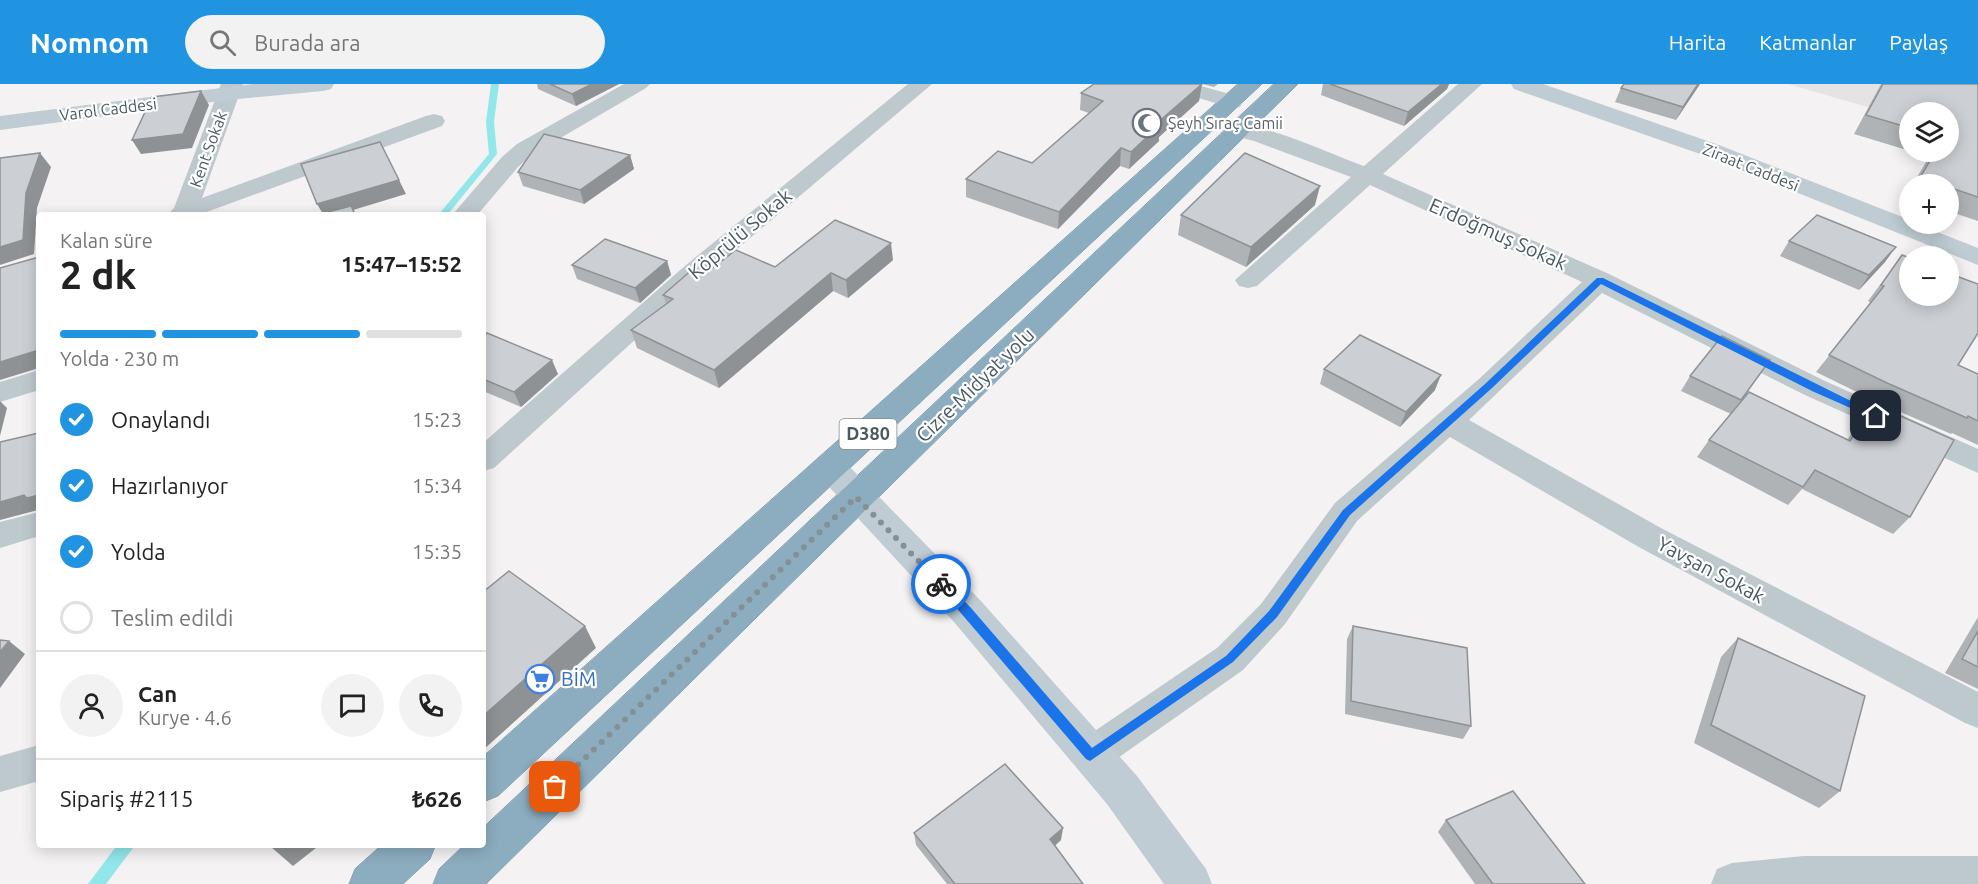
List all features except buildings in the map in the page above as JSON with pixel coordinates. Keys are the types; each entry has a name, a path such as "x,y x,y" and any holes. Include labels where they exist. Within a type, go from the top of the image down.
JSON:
{"highway":[{"name":"Cizre-Midyat yolu","path":"486,780 831,468 1240,105 1287,84"},
{"name":"Cizre-Midyat yolu","path":"455,884 856,497 997,365 1240,105"},
{"path":"371,884 411,848"}],"street":[{"name":"Varol Caddesi","path":"0,123 230,89 323,84"},
{"path":"467,212 510,162 525,149 639,84"},
{"name":"Köprülü Sokak","path":"486,457 695,271 921,84"},
{"name":"Erdoğmuş Sokak","path":"1173,84 1240,105 1262,136 1367,175 1600,280 1815,388 1978,462"},
{"path":"1248,280 1471,84"},
{"name":"Ziraat Caddesi","path":"1522,84 1711,150 1978,257"},
{"name":"Kent Sokak","path":"184,212 230,89"},
{"path":"188,212 435,121"},
{"path":"1090,755 1230,659 1273,614 1346,512 1448,422 1600,280"},
{"path":"0,392 36,381"},
{"name":"Yavşan Sokak","path":"1448,422 1649,537 1978,711"},
{"path":"831,468 856,497 967,611 1122,790 1190,884"},
{"path":"0,535 36,525"},
{"path":"0,774 36,764"},
{"path":"1732,884 1804,877 1978,877"}],"shaded area":[{"path":"1788,84 1978,84 1959,102 1899,102 1899,116"}],"waterway":[{"path":"445,212 493,154 490,122 495,84"},
{"path":"96,884 125,848"}],"way so far":[{"path":"555,787 856,497 941,584"}],"place":[{"name":"Şeyh Sıraç Camii","path":"1147,123"},
{"name":"BİM","path":"540,679"}],"route":[{"path":"941,584 967,611 1090,755 1230,659 1273,614 1346,512 1489,386 1600,280 1815,388 1876,416"}]}
